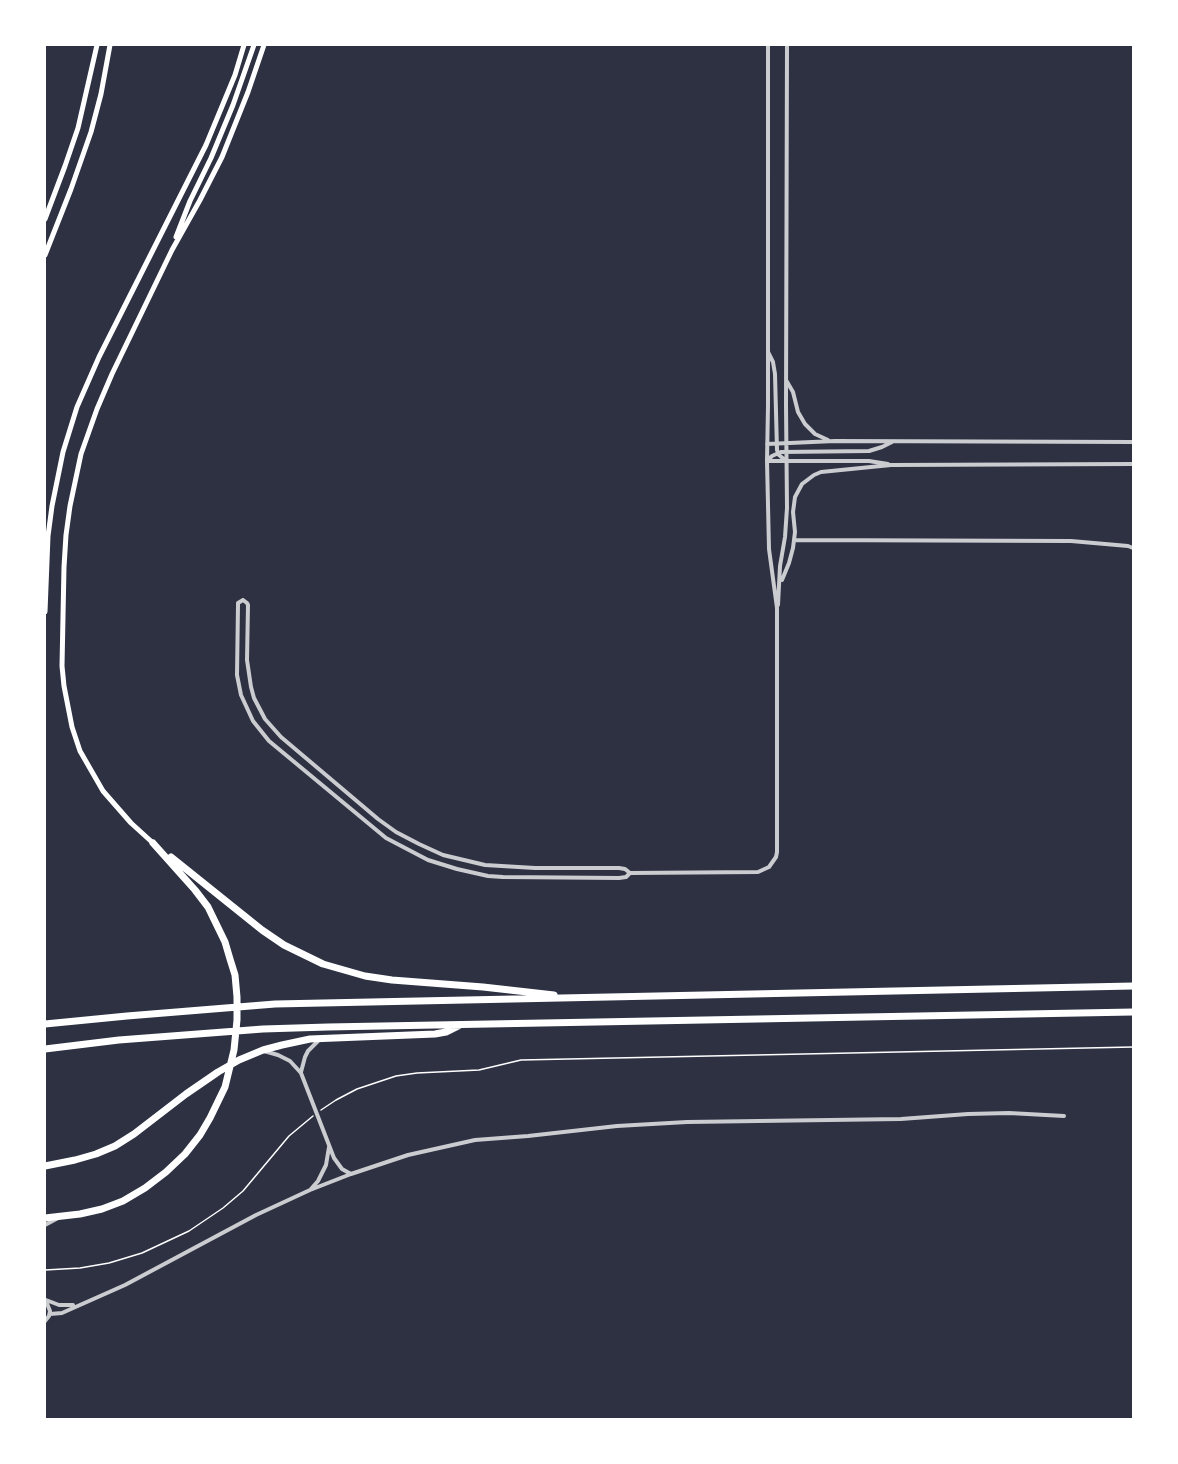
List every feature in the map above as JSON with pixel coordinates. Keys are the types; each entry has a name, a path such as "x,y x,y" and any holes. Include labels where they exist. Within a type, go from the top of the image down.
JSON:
{"highway":[{"path":"45,1218 102,1209 123,1201 146,1188 185,1155 210,1118 225,1087 234,1050 237,997 225,942 201,898 153,843"},
{"path":"153,843 262,930 284,945 323,964 383,978 522,990 574,999"},
{"path":"45,1024 275,1004 1133,986"},
{"path":"45,1049 119,1040 263,1029 465,1023 1133,1012"},
{"path":"45,1166 96,1154 115,1146 218,1072 263,1050 296,1041 435,1034 446,1032 465,1023"}],"main road":[{"path":"45,219 78,128 97,45"},
{"path":"45,255 75,180 91,132 110,45"},
{"path":"45,612 48,536 52,506 63,452 77,407 99,357 206,145 235,75 244,45"},
{"path":"172,250 190,201 233,105 254,45"},
{"path":"153,843 124,816 103,790 80,751 72,727 63,686 62,666 67,525 81,453 97,409 172,250 222,157 264,45"}],"street":[{"path":"630,873 620,878 488,876 428,860 386,838 269,741 253,721 244,705 237,675 238,603 243,600 248,605 249,675 254,699 265,720 281,737 378,819 419,844 443,855 485,865 619,868 630,873 753,873 764,870 773,862 777,846 777,608 769,549 767,461 768,45"},
{"path":"777,608 787,515 787,45"},
{"path":"767,351 773,362 775,374 778,453 786,461"},
{"path":"786,380 805,424 821,437 834,441"},
{"path":"767,444 834,441 1133,442"},
{"path":"767,461 778,453 786,451 869,451 892,441"},
{"path":"767,461 869,461 891,465"},
{"path":"780,583 789,563 794,540 793,504 798,490 808,479 821,472 891,465 1133,464"},
{"path":"794,540 1071,541 1131,546"},
{"path":"301,1073 308,1051 320,1040"},
{"path":"263,1050 290,1061 301,1073 337,1163 351,1174"},
{"path":"50,1314 62,1313 125,1285 247,1220 310,1190 408,1155 475,1140 537,1136 640,1124 901,1119 1009,1113 1064,1116"},
{"path":"310,1190 327,1165 329,1144"},
{"path":"45,1225 60,1217"},
{"path":"45,1300 58,1305 77,1305"},
{"path":"45,1300 50,1307 50,1314 45,1322"}],"path":[{"path":"45,1270 94,1266 117,1261 149,1250 189,1231 238,1195 290,1136 318,1112 357,1089 396,1076 417,1073 469,1072 521,1060 1133,1047"}]}
